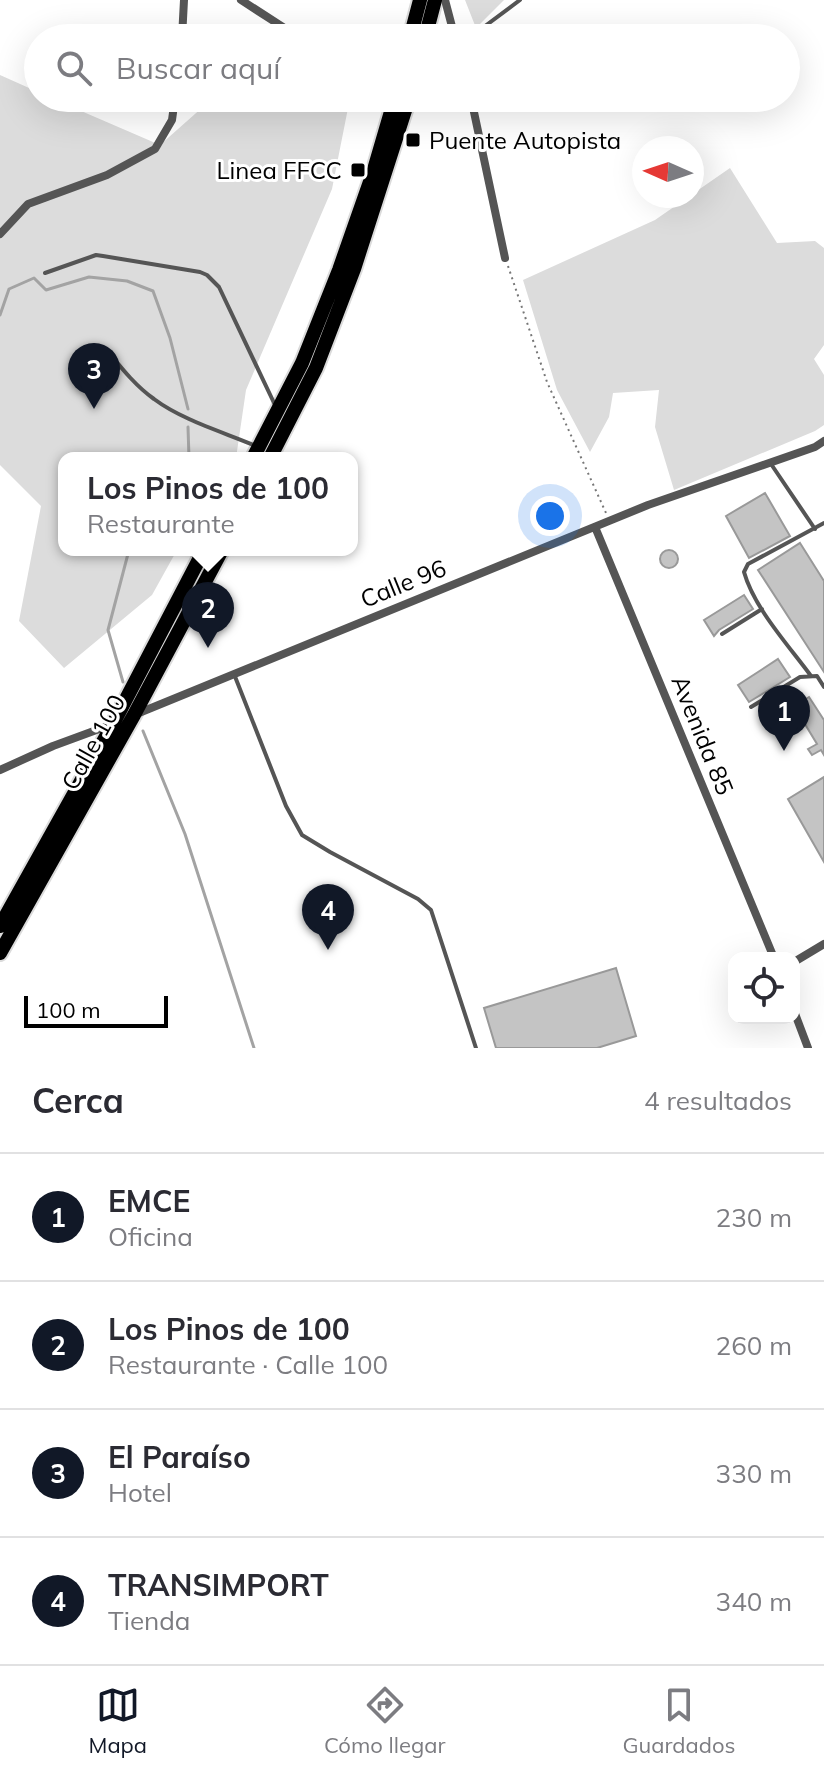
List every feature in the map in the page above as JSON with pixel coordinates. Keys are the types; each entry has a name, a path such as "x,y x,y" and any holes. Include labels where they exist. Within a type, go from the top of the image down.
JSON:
{"highway":[{"path":"414,24 420,0"},
{"path":"429,24 435,0"},
{"path":"261,452 277,411 302,363 398,112"},
{"path":"261,452 316,368 354,269 399,112"},
{"name":"Calle 100","path":"0,926 113,724 201,556"},
{"name":"Calle 100","path":"0,953 134,715 219,556"}],"street":[{"path":"183,24 184,0"},
{"path":"241,0 278,24"},
{"path":"445,0 451,24"},
{"path":"0,234 28,204 107,175 155,149 172,120 173,112"},
{"path":"474,112 505,258"},
{"name":"Calle 96","path":"0,770 648,505 815,447 824,441"},
{"name":"Avenida 85","path":"595,527 772,952"},
{"path":"800,958 824,944"},
{"path":"799,1024 808,1048"}],"lane":[{"path":"488,24 520,0"},
{"path":"45,273 96,255 207,275 219,287 277,411"},
{"path":"110,354 157,402 256,452"},
{"path":"770,463 815,529"},
{"path":"811,676 762,609 744,572 748,564 824,523"},
{"path":"722,634 762,609"},
{"path":"234,674 286,806 302,835 418,899 431,910 476,1048"},
{"path":"751,707 800,677 817,676 824,687"},
{"path":"770,696 778,708"}],"path":[{"path":"505,258 547,382 610,521"}],"shaded area":[{"path":"465,0 504,0 480,24 474,24"},
{"path":"0,75 24,86 24,112 83,112 160,145 197,112 347,112 332,189 246,390 237,452 58,452 58,556 174,556 152,595 64,668 19,621 41,506 0,465"},
{"path":"730,168 777,243 815,241 824,248 824,345 814,359 824,375 824,425 674,490 655,427 659,390 613,393 609,417 590,452 557,390 523,280 655,220 672,208 704,208 704,186"}],"building":[{"path":"765,493 790,536 749,558 726,516"},
{"path":"800,543 824,581 824,672 758,570"},
{"path":"665,550 673,550 678,559 676,566 665,568 660,563 660,555"},
{"path":"744,595 753,609 714,636 704,620"},
{"path":"778,659 790,677 749,702 738,685"},
{"path":"809,697 824,720 824,755 821,750 812,755 808,749 817,744 794,706"},
{"path":"824,777 824,862 788,799"},
{"path":"616,968 636,1036 597,1048 496,1048 484,1008"}],"waterway":[{"path":"0,315 9,289 34,278 46,290 89,277 127,281 153,291 170,338 188,409"},
{"path":"188,427 189,452"},
{"path":"123,682 108,630 127,556"},
{"path":"143,731 185,834 254,1048"}],"place":[{"name":"Puente Autopista","path":"413,140"},
{"name":"Linea FFCC","path":"358,170"},
{"name":"El Paraíso","path":"94,409"},
{"name":"Los Pinos de 100","path":"208,648"},
{"name":"EMCE","path":"784,751"},
{"name":"TRANSIMPORT","path":"328,950"}]}
